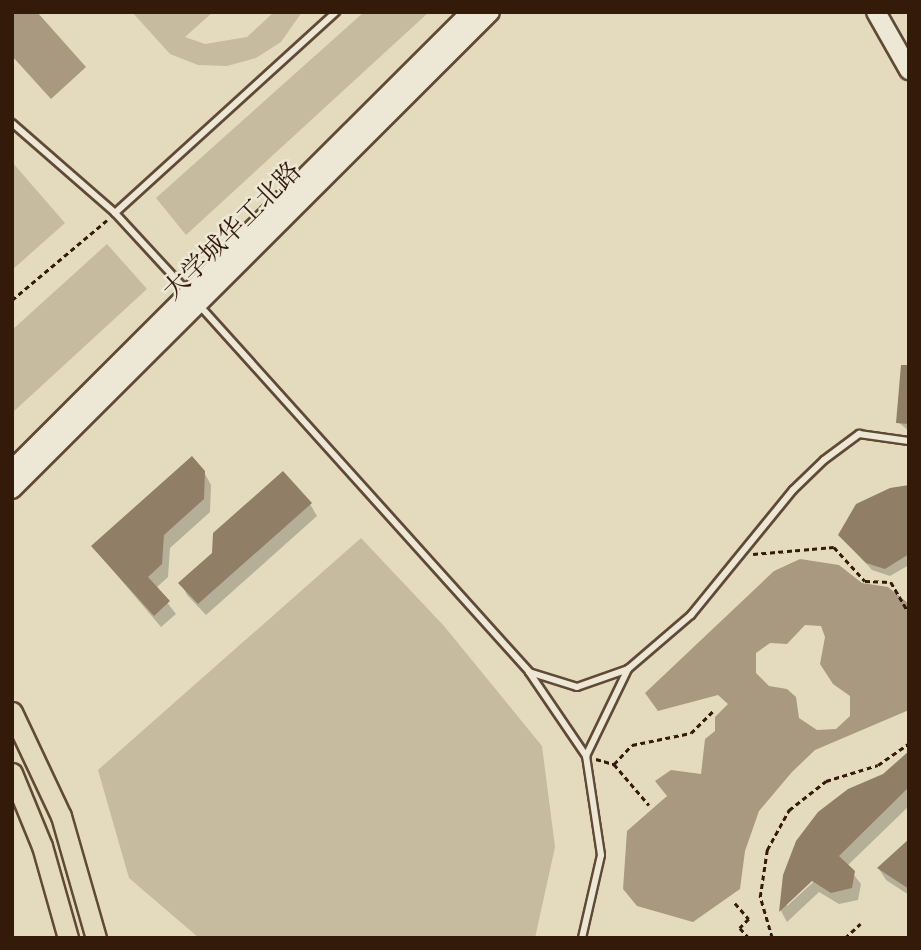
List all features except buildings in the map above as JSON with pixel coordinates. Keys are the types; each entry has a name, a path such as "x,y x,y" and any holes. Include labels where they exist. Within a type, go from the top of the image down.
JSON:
{"main road":[{"name":"大学城华工北路","path":"12,489 471,12"},
{"name":"大学城华工北路","path":"12,470 490,12"},
{"path":"876,12 909,70"},
{"path":"12,712 61,816 96,938"},
{"path":"12,773 42,846 68,938"}],"lane":[{"path":"115,213 336,12"},
{"path":"12,124 115,213 529,672 586,756 601,855 582,938"},
{"path":"529,672 577,687 628,669 691,615 793,490 859,434 909,441"},
{"path":"586,756 628,669"}],"path":[{"path":"12,300 115,213"},
{"path":"740,555 834,547 865,581 891,582 909,613"},
{"path":"614,764 632,745 691,733 714,710"},
{"path":"772,938 760,897 767,850 789,810 827,781 878,765 909,743"},
{"path":"586,756 614,764 649,805"},
{"path":"735,903 749,919 740,928 749,938"},
{"path":"845,938 860,924"}],"shaded area":[{"path":"12,12 37,12 86,67 51,99 12,56"},
{"path":"132,12 213,12 185,37 205,44 247,37 274,12 302,12 281,42 256,58 227,66 198,65 170,54"},
{"path":"364,12 429,12 186,235 156,198"},
{"path":"12,162 65,223 12,270"},
{"path":"107,244 147,289 12,413 12,330"},
{"path":"361,538 444,626 542,746 555,847 535,938 199,938 129,878 98,770"},
{"path":"800,559 839,565 862,583 888,587 909,604 909,710 815,750 792,772 759,811 745,851 740,889 693,922 637,906 623,889 627,831 667,796 655,781 671,770 701,774 705,739 715,731 715,717 728,704 718,695 658,711 645,693 774,571","holes":["805,625 821,626 825,637 820,664 833,684 850,696 850,716 836,729 817,730 799,718 796,697 787,689 769,686 756,673 756,653 770,643 787,644"]}]}
